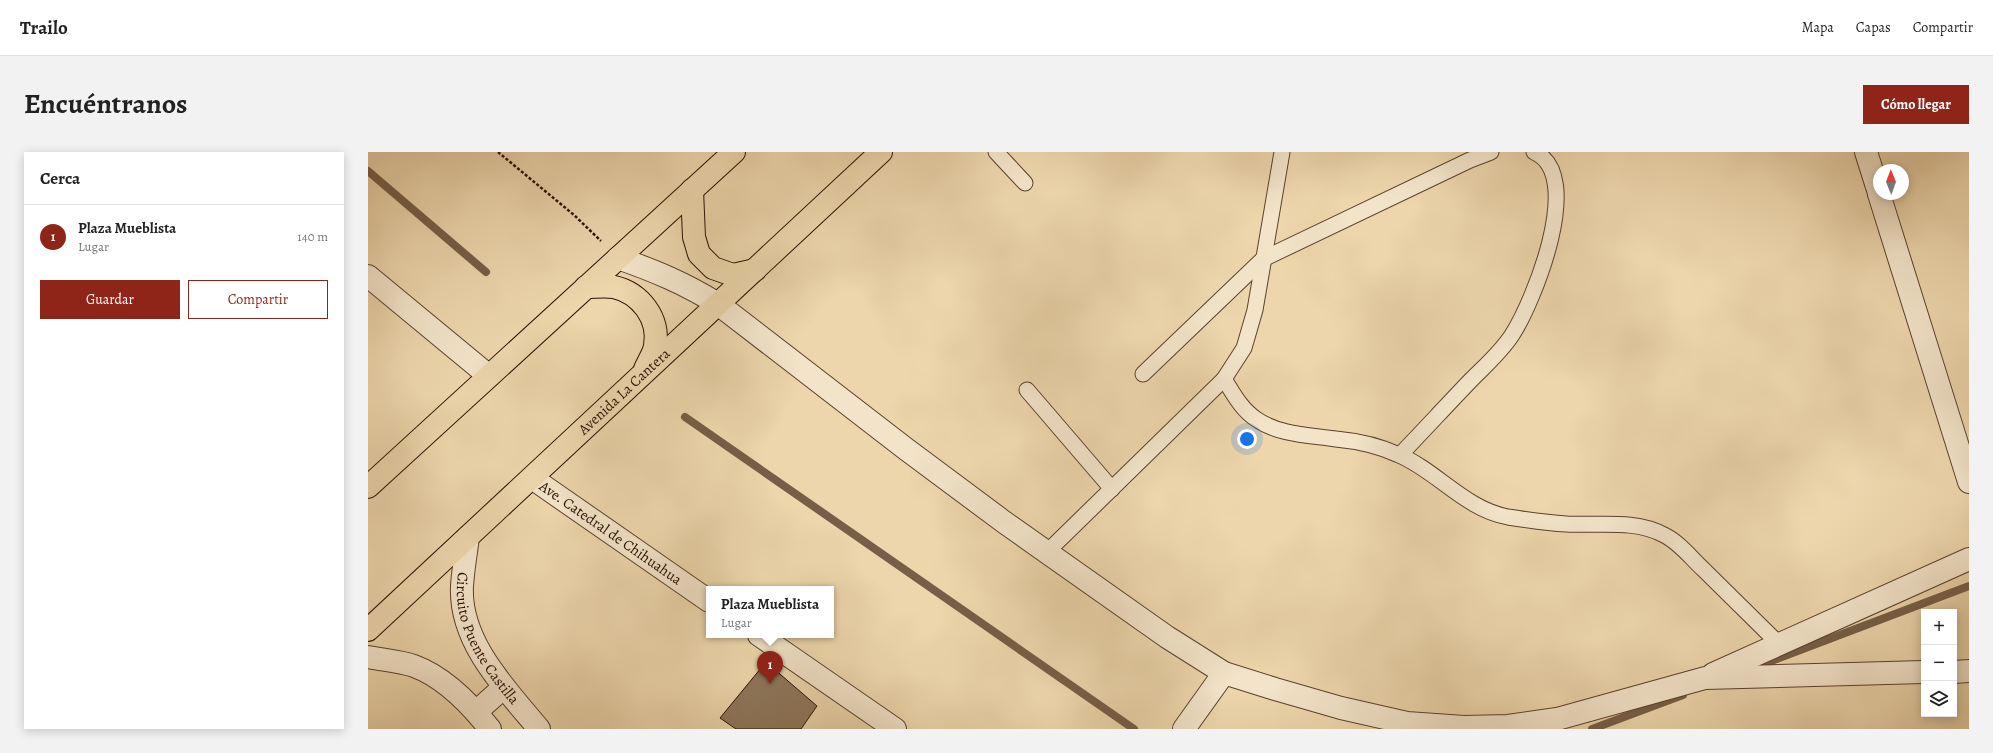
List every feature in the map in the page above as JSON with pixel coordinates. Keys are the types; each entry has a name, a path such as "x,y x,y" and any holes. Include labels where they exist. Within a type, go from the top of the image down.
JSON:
{"main road":[{"path":"368,487 734,152"},
{"name":"Avenida La Cantera","path":"368,630 880,152"},
{"path":"692,190 694,237 699,254 713,268 733,275 755,270"},
{"path":"586,288 613,287 633,294 646,305 654,324 655,346 643,373"}],"street":[{"path":"1866,152 1873,175"},
{"path":"1881,200 1969,482"},
{"path":"618,258 658,272 688,286 718,304 906,449 1047,552 1167,637 1224,673 1341,708 1407,723 1464,727 1508,726 1557,719 1704,678 1969,558"},
{"path":"368,276 489,376"},
{"name":"Ave. Catedral de Chihuahua","path":"532,478 706,599"},
{"name":"Circuito Puente Castilla","path":"468,537 462,587 468,627 481,654 504,687 539,729"},
{"path":"763,638 895,729"},
{"path":"368,657 414,666 438,678 476,712 490,729"},
{"path":"1957,672 1969,671"},
{"path":"1704,678 1921,672"},
{"path":"1184,729 1224,673"},
{"path":"476,712 504,687"}],"lane":[{"path":"996,152 1025,183"},
{"path":"1047,552 1224,379 1244,348 1255,310 1282,152"},
{"path":"1143,374 1263,258 1491,152"},
{"path":"1400,455 1511,336 1530,302 1546,254 1557,210 1557,189 1550,166 1539,154 1534,152"},
{"path":"1224,379 1242,407 1256,419 1276,429 1309,436 1338,439 1368,445 1400,455 1485,510 1506,516 1566,524 1629,525 1649,528 1665,535 1685,551 1779,644"},
{"path":"1027,390 1112,489"}],"path":[{"path":"498,152 574,215 618,258"}],"building":[{"path":"766,662 817,706 801,729 736,729 720,718"}],"waterway":[{"path":"368,171 486,272"},
{"path":"685,417 1134,729"},
{"path":"1750,669 1969,586"},
{"path":"1592,729 1683,695"}],"place":[{"name":"Plaza Mueblista","path":"770,684"}]}
